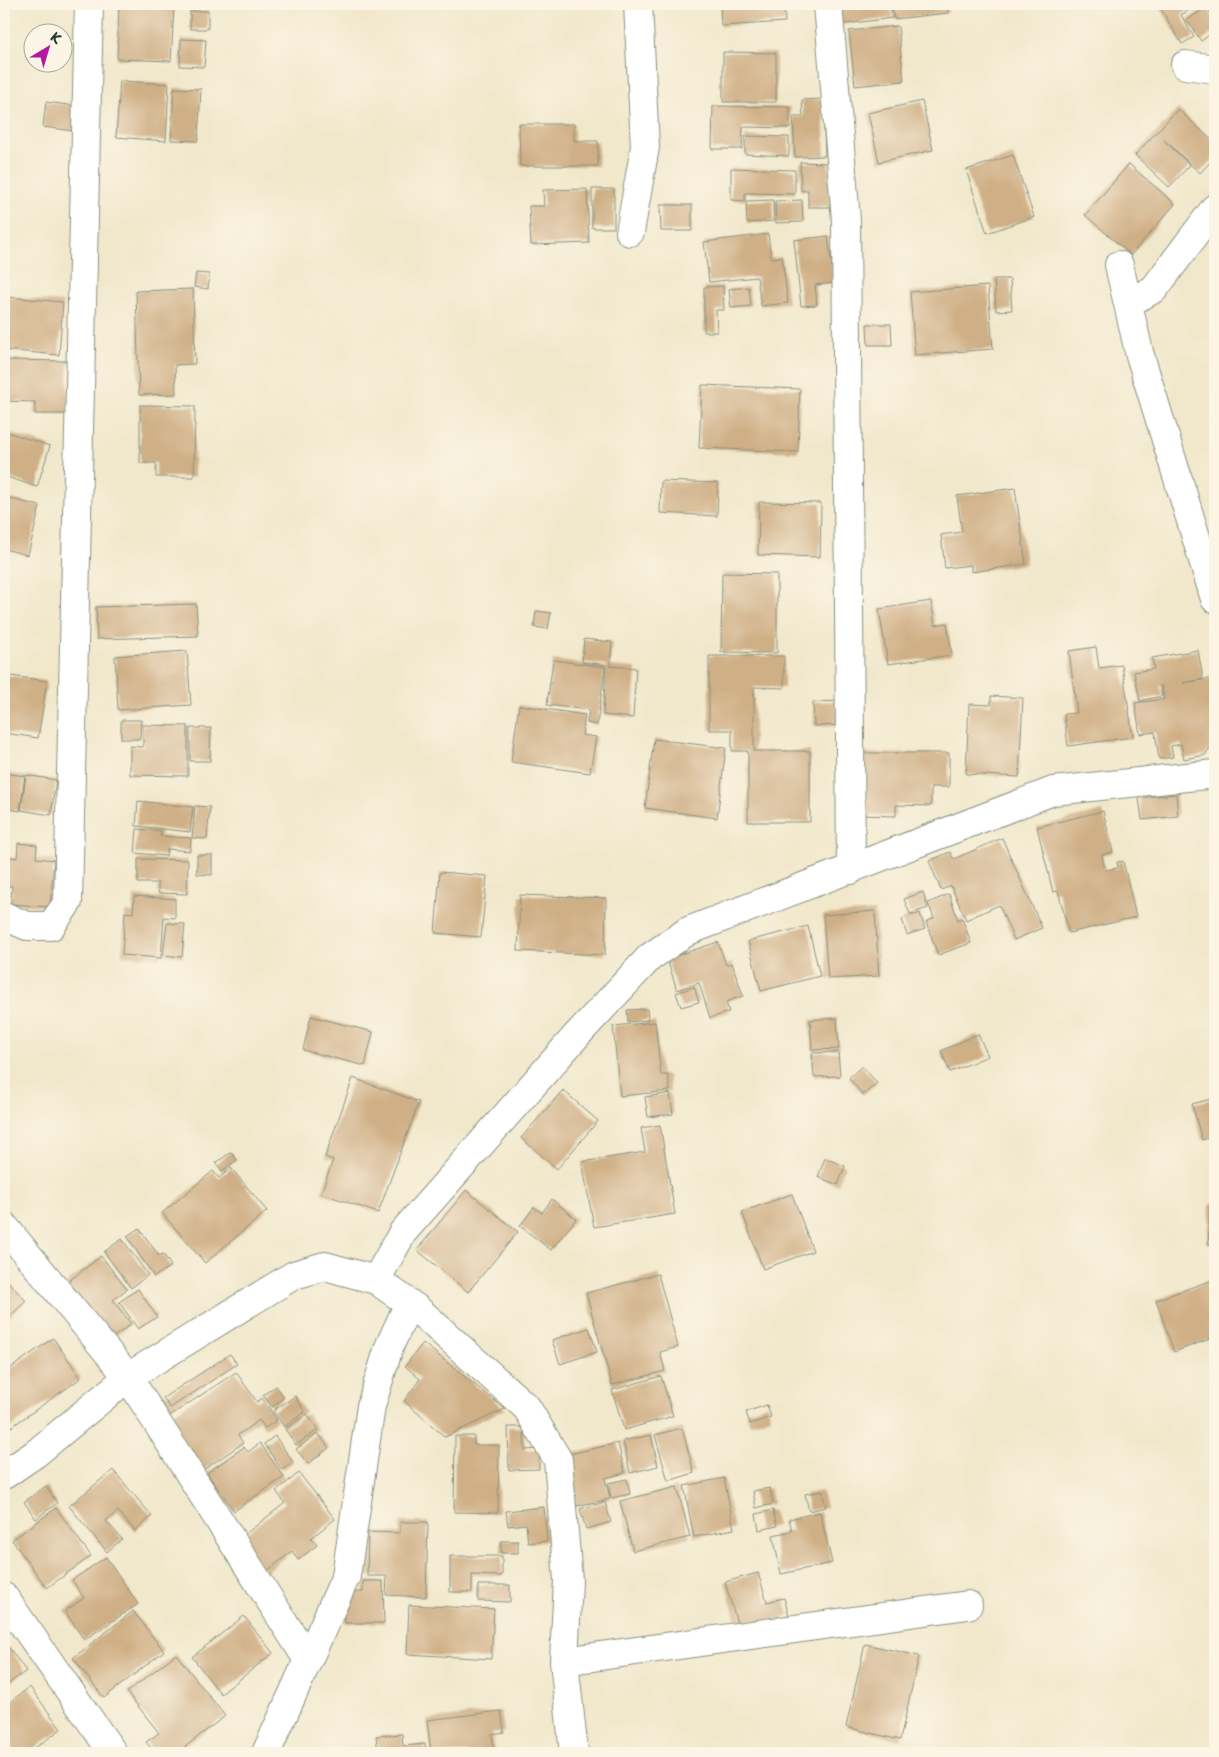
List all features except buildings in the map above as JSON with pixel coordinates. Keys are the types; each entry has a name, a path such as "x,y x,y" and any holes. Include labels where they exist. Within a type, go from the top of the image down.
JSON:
{"street":[{"path":"4,916 26,926 51,926 68,902 89,4"},
{"path":"630,232 645,147 638,4"},
{"path":"828,4 846,220 851,870"},
{"path":"1185,64 1215,69"},
{"path":"1128,304 1154,289 1215,208"},
{"path":"1119,265 1139,352 1215,599"},
{"path":"376,1280 403,1232 577,1035 650,957 688,931 851,870 1053,790 1215,774"},
{"path":"4,1226 128,1376 308,1660"},
{"path":"4,1475 35,1454 128,1376 302,1272 325,1266 376,1280 409,1303 452,1339 527,1408 558,1460 568,1580 564,1661 574,1753"},
{"path":"266,1753 346,1576 371,1406 389,1347 409,1303"},
{"path":"4,1597 113,1753"},
{"path":"564,1661 968,1605"}]}
